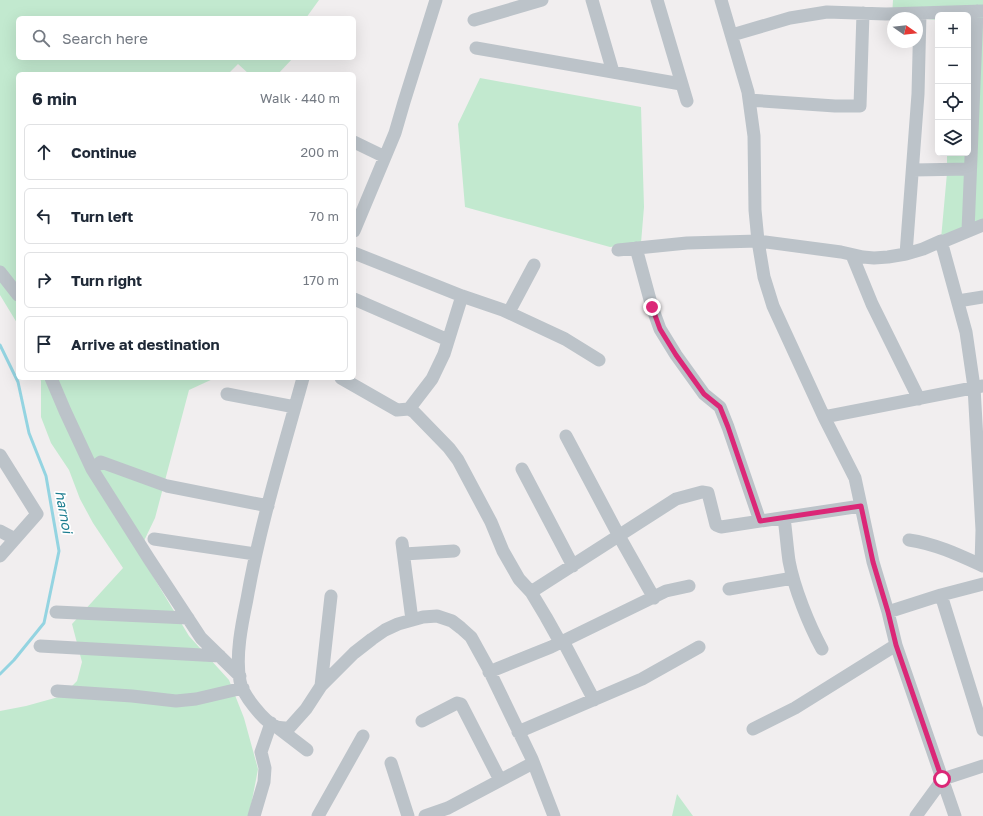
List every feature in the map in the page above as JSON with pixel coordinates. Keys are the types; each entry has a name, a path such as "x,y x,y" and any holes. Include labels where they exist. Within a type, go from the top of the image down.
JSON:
{"street":[{"path":"356,226 395,133 436,0"},
{"path":"474,20 542,0"},
{"path":"592,0 613,72"},
{"path":"657,0 687,101"},
{"path":"721,0 749,100 754,136 755,210 764,277 773,306 824,417 855,478 873,562 896,645 955,816"},
{"path":"920,12 980,11 970,169 968,231"},
{"path":"732,35 790,18 827,12 887,13"},
{"path":"749,100 835,106 860,106 863,13"},
{"path":"476,48 681,84"},
{"path":"906,254 918,94 919,48"},
{"path":"356,143 385,157"},
{"path":"913,170 970,169"},
{"path":"618,250 687,243 758,241 874,258 906,254 923,249 941,240 942,242 983,225"},
{"path":"909,540 944,549 982,566 978,387 966,332 941,240"},
{"path":"636,248 652,307 660,329 676,355 704,394 720,407 760,521"},
{"path":"356,254 462,296 509,312 565,339 599,360"},
{"path":"852,255 872,304 919,399"},
{"path":"509,312 534,265"},
{"path":"0,272 16,292"},
{"path":"409,409 432,379 444,354 462,296"},
{"path":"958,301 983,297"},
{"path":"356,300 448,340"},
{"path":"52,380 92,469 149,560 201,638 220,656 241,682 250,702 262,717 307,750"},
{"path":"241,682 239,656 242,627 255,554 302,380"},
{"path":"344,380 397,410 409,409 414,412 449,448 458,460 491,522 503,551 519,579 531,592 562,642 594,700"},
{"path":"824,417 978,387"},
{"path":"228,394 295,407"},
{"path":"566,436 654,598"},
{"path":"0,455 37,514 0,556"},
{"path":"92,469 101,462 167,486 268,506"},
{"path":"522,469 573,566"},
{"path":"531,592 676,499 702,492 708,494 716,524 721,527 861,506"},
{"path":"784,518 789,562 793,578 813,632 822,649"},
{"path":"0,531 15,539"},
{"path":"154,539 255,554"},
{"path":"412,620 403,549 454,551"},
{"path":"729,589 793,578"},
{"path":"888,612 941,595 983,584"},
{"path":"489,672 562,642 666,592 689,586"},
{"path":"941,595 983,730"},
{"path":"321,686 331,596"},
{"path":"56,612 188,618"},
{"path":"274,725 289,728 306,709 321,686 354,653 385,630 398,624 423,617 437,616 457,624 471,637 534,763 554,816"},
{"path":"753,729 795,708 896,645"},
{"path":"40,646 220,656"},
{"path":"518,732 642,680 699,647"},
{"path":"57,691 132,696 176,701 196,699 241,682"},
{"path":"422,721 457,703 461,704 500,780"},
{"path":"254,816 264,782 265,768 261,752 274,725"},
{"path":"318,816 363,736"},
{"path":"391,763 408,816"},
{"path":"425,816 448,808 534,763"},
{"path":"916,816 942,779 983,766"}],"green space":[{"path":"0,0 319,0 307,16 16,16 16,60 291,60 280,72 247,72 238,64 230,72 16,72 16,321 0,295"},
{"path":"893,0 983,0 983,222 941,239 947,173 947,156 971,156 971,12 935,12 935,20 923,19 923,12 892,12"},
{"path":"480,78 641,107 644,207 641,243 610,247 465,207 458,124"},
{"path":"211,380 189,390 155,518 142,545 145,563 189,636 229,680 244,718 258,769 249,816 0,816 0,711 26,706 62,696 77,681 82,662 72,624 123,568 93,523 80,499 69,470 51,443 41,417 41,381"},
{"path":"677,794 693,816 672,816"}],"waterway":[{"name":"harnoi","path":"0,345 16,378"},
{"name":"harnoi","path":"0,674 14,660 44,623 59,551 46,476 29,433 17,380"}],"route":[{"path":"652,307 660,329 676,355 704,394 720,407 760,521 861,506 873,562 896,645 942,779"}]}
